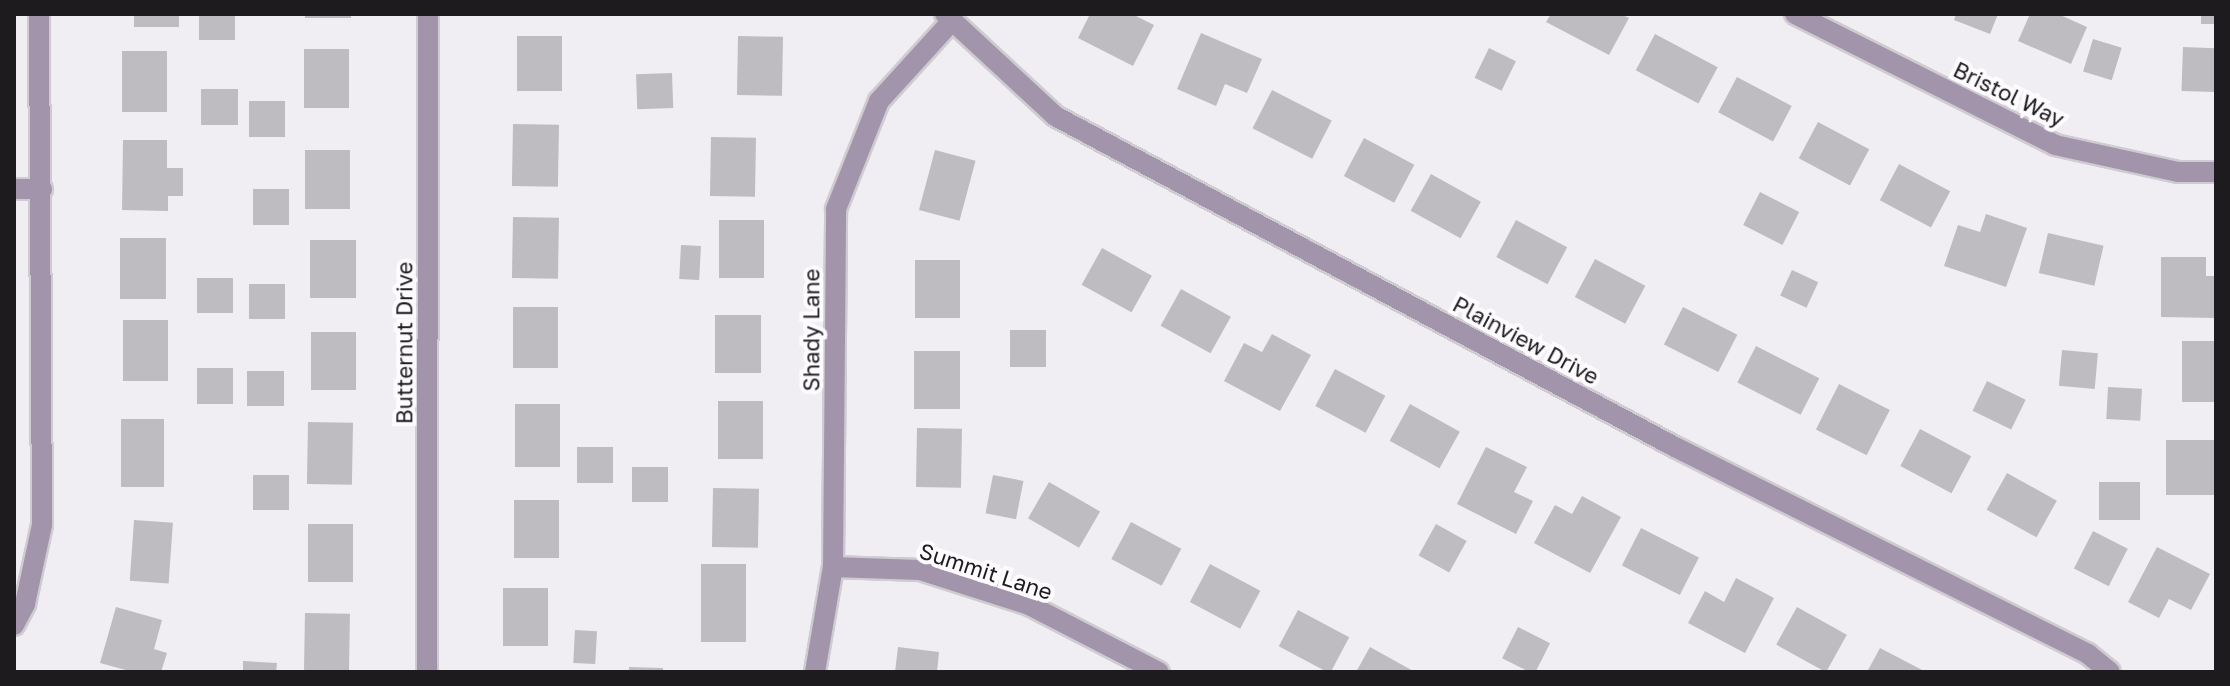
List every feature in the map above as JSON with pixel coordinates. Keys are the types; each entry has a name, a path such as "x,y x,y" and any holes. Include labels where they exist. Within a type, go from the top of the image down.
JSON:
{"street":[{"path":"14,625 25,604 42,525 39,14"},
{"name":"Butternut Drive","path":"427,672 428,14"},
{"name":"Bristol Way","path":"1795,14 2055,145 2178,172 2216,172"},
{"name":"Shady Lane","path":"815,672 833,567 836,209 879,101 948,18"},
{"name":"Plainview Drive","path":"948,18 1055,116 1675,447 2088,654 2110,672"},
{"path":"14,189 42,189"},
{"name":"Summit Lane","path":"833,567 920,570 1029,605 1159,672"}],"building":[{"path":"134,14 179,14 179,27 134,27"},
{"path":"199,14 235,14 235,40 199,40"},
{"path":"305,14 351,14 351,18 305,18"},
{"path":"1090,14 1132,14 1154,25 1133,66 1078,38"},
{"path":"1551,14 1620,14 1629,18 1609,55 1546,22"},
{"path":"1956,14 1998,14 1990,34 1954,20"},
{"path":"2030,14 2058,14 2087,27 2071,64 2018,41"},
{"path":"2201,14 2216,14 2216,24 2201,24"},
{"path":"1201,33 1262,59 1247,93 1225,84 1216,106 1177,89"},
{"path":"1655,34 1718,67 1698,104 1636,70"},
{"path":"517,36 562,36 562,91 517,91"},
{"path":"738,36 783,37 782,96 737,95"},
{"path":"2093,39 2122,48 2112,80 2083,72"},
{"path":"2183,47 2216,48 2214,92 2181,91"},
{"path":"1489,48 1516,61 1501,91 1475,78"},
{"path":"304,49 349,49 349,108 304,108"},
{"path":"122,51 167,51 167,112 122,112"},
{"path":"672,73 673,108 637,109 636,74"},
{"path":"1737,77 1792,106 1773,141 1718,112"},
{"path":"201,89 238,89 238,125 201,125"},
{"path":"1272,90 1332,120 1312,159 1252,128"},
{"path":"249,101 285,101 285,137 249,137"},
{"path":"1818,122 1869,149 1850,185 1799,158"},
{"path":"513,124 559,125 558,187 512,186"},
{"path":"711,137 756,138 755,197 710,196"},
{"path":"1364,138 1414,165 1394,203 1344,176"},
{"path":"123,140 167,140 167,168 183,168 183,196 168,196 168,211 122,210"},
{"path":"305,150 350,150 350,209 305,209"},
{"path":"935,150 976,161 960,221 919,210"},
{"path":"1899,164 1950,191 1931,227 1880,200"},
{"path":"1431,174 1481,202 1460,238 1411,211"},
{"path":"253,189 289,189 289,225 253,225"},
{"path":"1760,192 1799,212 1782,245 1743,225"},
{"path":"1986,214 2027,228 2006,287 1944,266 1958,225 1980,232"},
{"path":"513,217 559,218 558,279 512,278"},
{"path":"719,220 764,220 764,278 719,278"},
{"path":"1516,220 1567,247 1547,284 1496,257"},
{"path":"2048,233 2104,246 2094,286 2039,273"},
{"path":"120,238 166,238 166,299 120,299"},
{"path":"310,240 356,240 356,298 310,298"},
{"path":"681,245 701,246 699,280 679,279"},
{"path":"1102,248 1152,276 1131,312 1082,285"},
{"path":"2161,257 2206,257 2206,276 2216,276 2216,318 2161,317"},
{"path":"1595,259 1645,286 1625,324 1575,297"},
{"path":"915,260 960,260 960,318 915,318"},
{"path":"1792,270 1818,282 1806,308 1780,295"},
{"path":"197,278 233,278 233,313 197,313"},
{"path":"249,284 285,284 285,319 249,319"},
{"path":"1181,289 1231,317 1210,353 1161,326"},
{"path":"513,307 558,307 558,368 513,368"},
{"path":"1683,307 1737,335 1718,372 1664,344"},
{"path":"715,315 761,315 761,373 715,373"},
{"path":"123,320 168,320 168,381 123,381"},
{"path":"1010,330 1046,330 1046,367 1010,367"},
{"path":"311,332 356,332 356,390 311,390"},
{"path":"1272,334 1311,355 1280,411 1224,381 1244,343 1262,352"},
{"path":"2182,341 2216,341 2216,402 2182,402"},
{"path":"1756,346 1819,378 1801,415 1737,383"},
{"path":"2062,350 2098,353 2095,389 2059,386"},
{"path":"914,351 960,351 960,409 914,409"},
{"path":"197,368 233,368 233,404 197,404"},
{"path":"1335,369 1385,396 1366,433 1315,406"},
{"path":"247,371 284,371 284,406 247,406"},
{"path":"1987,381 2026,400 2011,430 1973,411"},
{"path":"1839,384 1890,410 1867,455 1816,429"},
{"path":"2108,387 2142,389 2140,421 2106,419"},
{"path":"718,401 763,401 763,459 718,459"},
{"path":"515,404 560,404 560,467 515,467"},
{"path":"1410,404 1460,432 1439,468 1390,441"},
{"path":"121,419 164,419 164,487 121,487"},
{"path":"308,422 353,423 352,485 307,484"},
{"path":"917,428 962,429 961,488 916,487"},
{"path":"1920,429 1971,456 1951,493 1900,466"},
{"path":"2166,440 2216,440 2216,495 2166,495"},
{"path":"577,447 613,447 613,483 577,483"},
{"path":"1486,447 1527,467 1514,492 1533,501 1516,534 1457,504"},
{"path":"632,467 668,467 668,502 632,502"},
{"path":"2007,473 2057,501 2036,537 1987,510"},
{"path":"253,475 289,475 289,510 253,510"},
{"path":"993,475 1023,481 1016,519 986,513"},
{"path":"1049,482 1100,512 1079,548 1028,518"},
{"path":"2099,482 2140,482 2140,520 2099,520"},
{"path":"713,488 759,489 758,548 712,547"},
{"path":"1582,496 1621,517 1590,573 1534,543 1555,505 1572,514"},
{"path":"514,500 559,500 559,558 514,558"},
{"path":"134,520 173,523 169,584 130,581"},
{"path":"1131,522 1181,549 1162,586 1111,559"},
{"path":"308,524 353,524 353,582 308,582"},
{"path":"1436,524 1467,541 1449,572 1419,555"},
{"path":"1641,528 1699,558 1680,595 1622,565"},
{"path":"2093,531 2128,549 2109,586 2074,568"},
{"path":"2157,547 2210,574 2191,610 2169,599 2159,618 2128,602"},
{"path":"701,564 746,564 746,642 701,642"},
{"path":"1210,564 1260,591 1240,629 1190,602"},
{"path":"1736,578 1774,598 1745,653 1688,623 1705,591 1724,602"},
{"path":"503,588 548,588 548,646 503,646"},
{"path":"116,607 162,620 154,649 167,653 161,672 133,672 100,663"},
{"path":"1797,607 1847,635 1826,672 1776,645"},
{"path":"1298,610 1349,637 1331,672 1279,646"},
{"path":"305,613 350,614 349,672 304,672"},
{"path":"1518,627 1550,643 1535,672 1502,658"},
{"path":"575,630 597,631 595,664 573,663"},
{"path":"898,647 939,652 937,672 895,672"},
{"path":"1370,647 1415,672 1356,672"},
{"path":"1880,648 1926,672 1867,672"},
{"path":"243,661 277,663 276,672 243,672"},
{"path":"629,667 663,668 663,672 629,672"}]}
